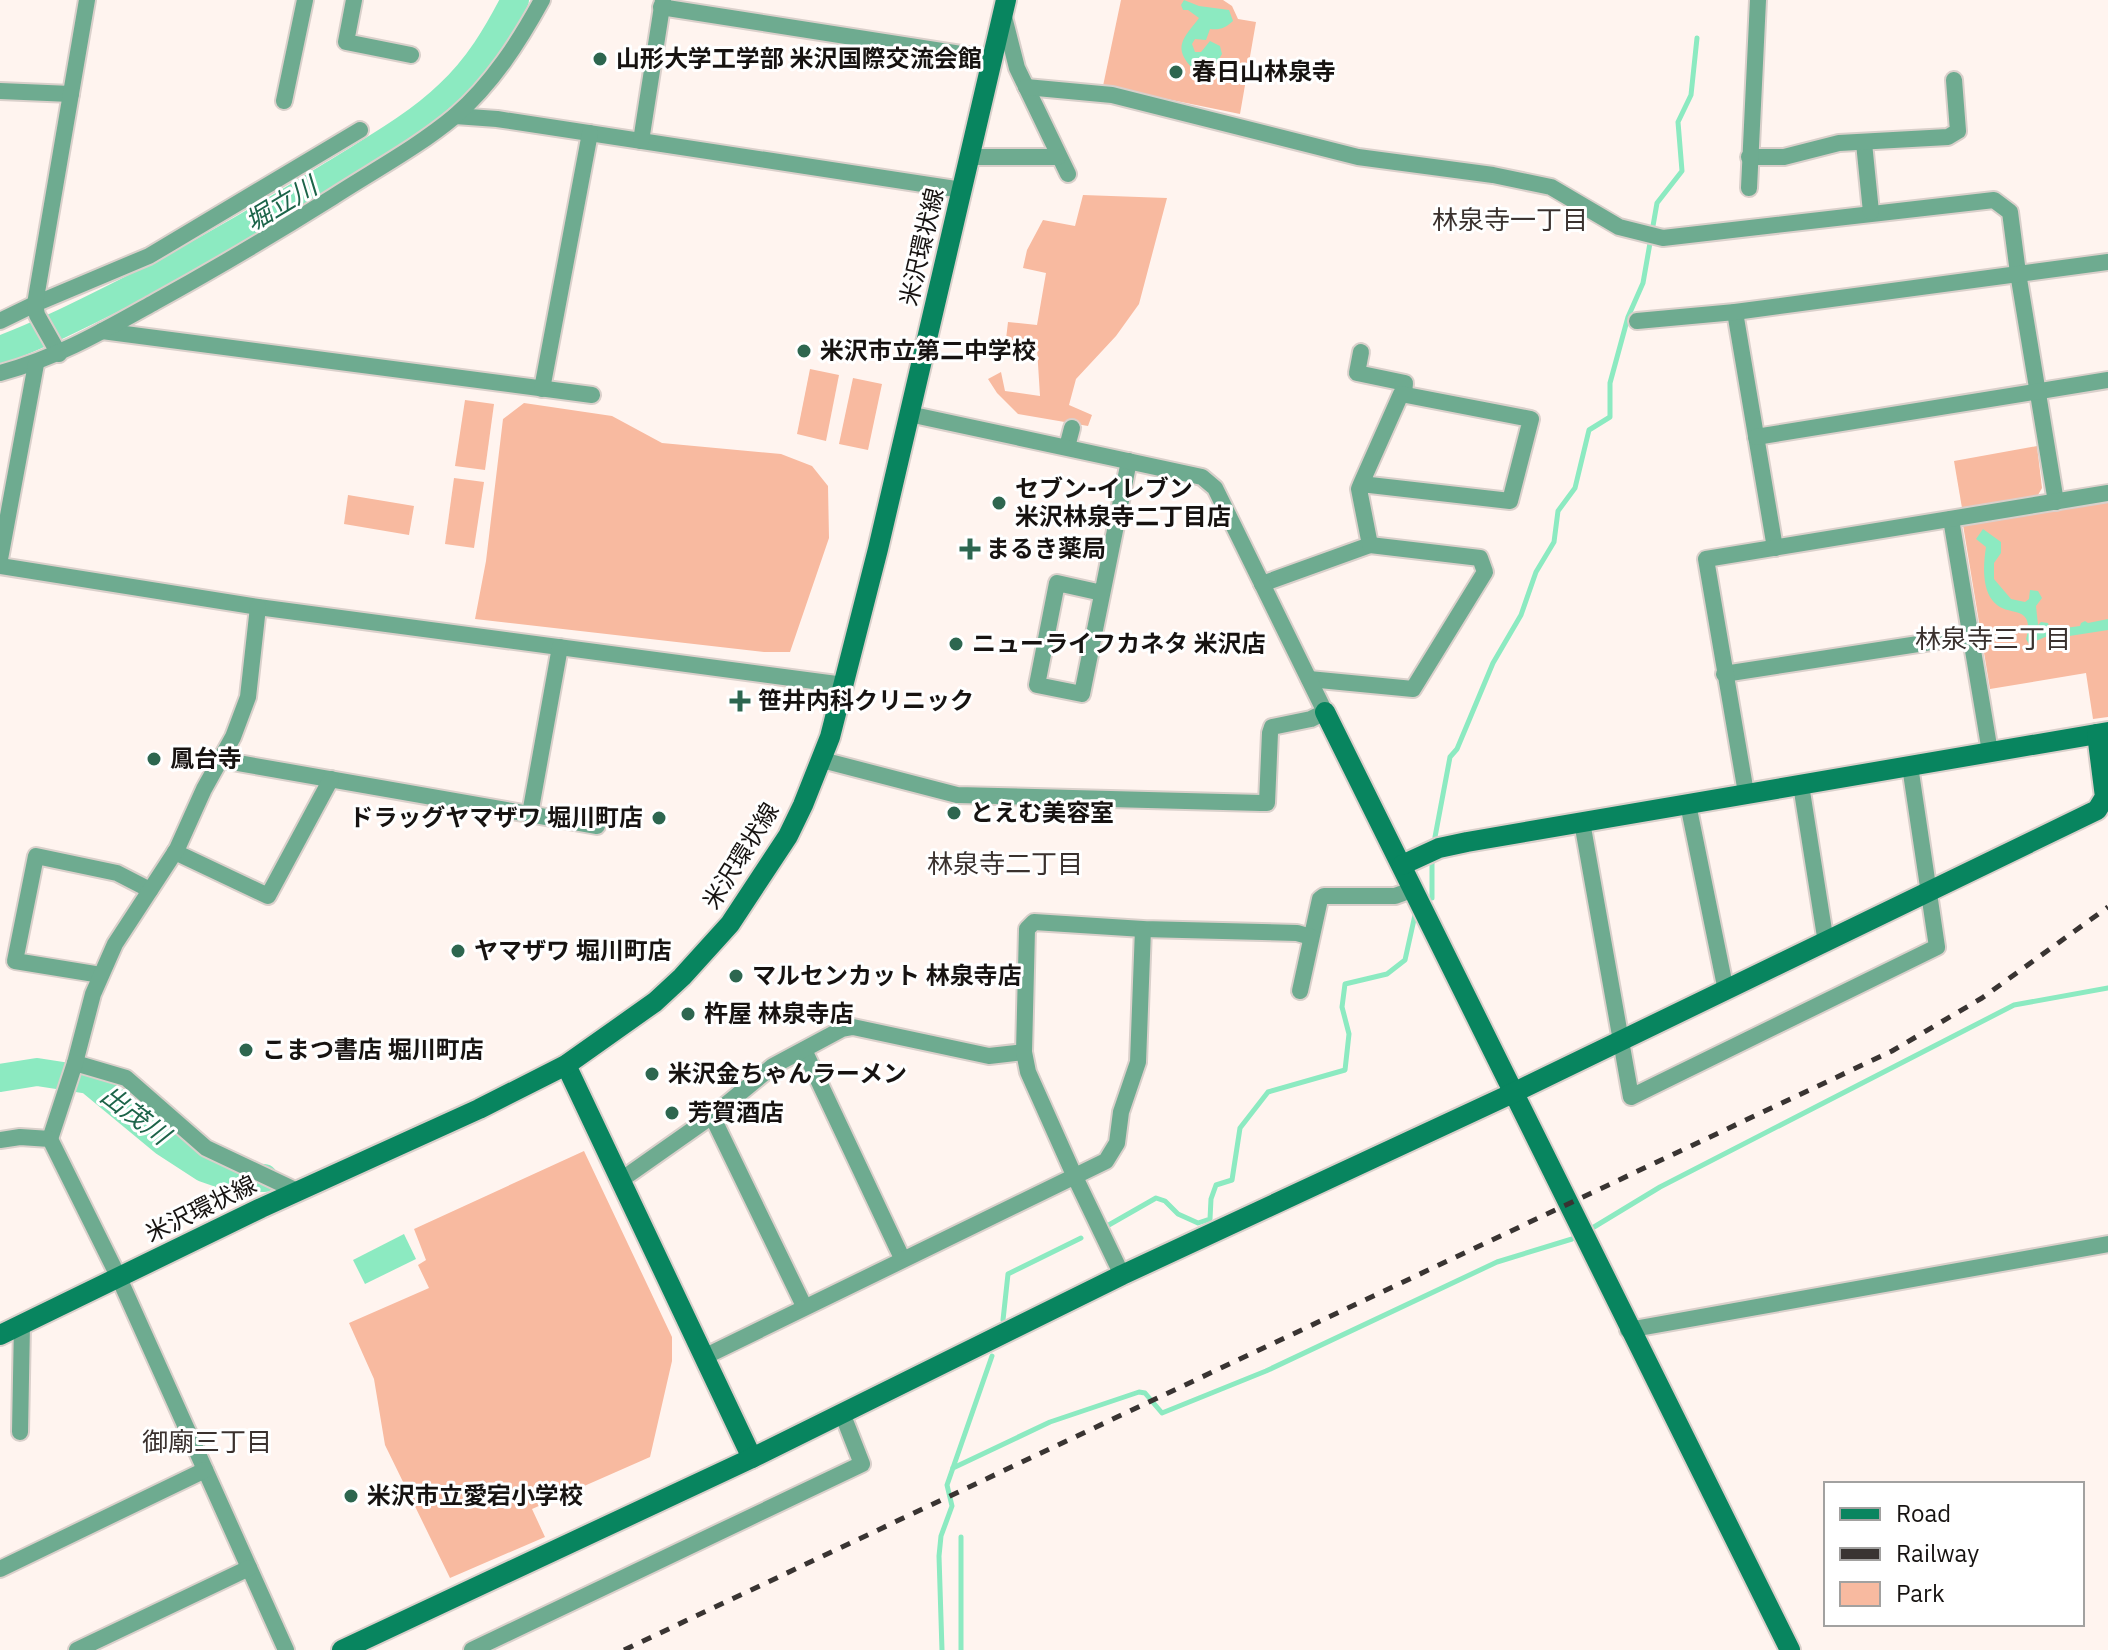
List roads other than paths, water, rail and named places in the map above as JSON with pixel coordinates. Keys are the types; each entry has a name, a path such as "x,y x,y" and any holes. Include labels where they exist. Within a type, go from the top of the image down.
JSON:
{"street":[{"path":"56,351 36,309 87,0"},
{"path":"284,101 305,0"},
{"path":"354,0 346,42 411,55"},
{"path":"0,373 36,364 252,249 455,116 516,47 542,0"},
{"path":"1749,188 1758,0"},
{"path":"641,141 662,3 993,59"},
{"path":"1004,6 1017,68 1068,174"},
{"name":"米沢環状線","path":"0,1335 566,1065 655,1002 730,924 788,836 822,760 844,685 971,157 1004,6"},
{"path":"1749,157 1784,157 1839,143 1948,137 1958,131 1954,80"},
{"path":"1026,87 1112,95 1358,157 1493,175 1551,187 1619,227 1663,238 1994,200 2010,212 2056,502"},
{"path":"0,91 71,94"},
{"path":"455,116 497,119 962,190"},
{"path":"0,321 36,309 149,256 360,130"},
{"path":"542,389 590,133"},
{"path":"1864,143 1871,212"},
{"path":"971,157 1058,157"},
{"path":"1637,321 1735,312 2108,262"},
{"path":"1735,312 1775,548"},
{"path":"102,331 592,395"},
{"path":"1361,352 1357,373 1405,383 1404,394"},
{"path":"0,559 36,364"},
{"path":"1756,437 2108,380"},
{"path":"1361,484 1510,501 1531,419 1401,394 1361,484 1359,489 1370,545"},
{"path":"909,414 1202,477 1215,488 1513,1093 1571,1204 1628,1330 1790,1650"},
{"path":"1067,447 1072,428"},
{"path":"1102,593 1057,583 1037,685 1082,694 1129,461"},
{"path":"1746,793 1706,559 2108,493"},
{"path":"1951,519 1990,752"},
{"path":"1262,584 1370,545 1480,558 1485,572 1413,689 1309,679"},
{"path":"0,566 258,607 844,685"},
{"path":"258,607 248,697 233,737 175,852 115,944 93,994 50,1139 119,1278 286,1650"},
{"path":"1724,674 1970,636"},
{"path":"530,814 560,647"},
{"path":"822,760 957,795 1267,803 1272,727 1311,719 1325,712"},
{"path":"342,1650 752,1458 1122,1275 1620,1042 2097,810 2105,797 2102,733 1453,845 1402,865"},
{"path":"221,760 597,826"},
{"path":"1582,822 1631,1097 1937,947 1910,766"},
{"path":"175,852 268,896 331,779"},
{"path":"1801,785 1826,943"},
{"path":"1688,804 1726,991"},
{"path":"101,975 15,961 36,856 117,873 150,890"},
{"path":"1300,991 1320,899 1324,896 1395,896 1414,889"},
{"path":"1122,1275 1028,1072 1024,1052 1027,929 1034,922 1143,929 1297,933 1311,937"},
{"path":"704,1357 1106,1161 1117,1143 1121,1112 1138,1062 1143,929"},
{"path":"621,1180 712,1116 765,1072 842,1029 853,1027 989,1056 1024,1052"},
{"path":"804,1050 902,1258"},
{"path":"75,1063 126,1078 206,1148 297,1191"},
{"path":"566,1065 752,1458"},
{"path":"712,1116 804,1306"},
{"path":"0,1140 20,1137 50,1139"},
{"path":"1628,1330 2108,1244"},
{"path":"20,1432 22,1324"},
{"path":"472,1650 862,1464 842,1413"},
{"path":"0,1569 205,1470"},
{"path":"77,1650 249,1568"}],"waterway":[{"name":"堀立川","path":"0,350 73,318 199,253 408,127 436,106 469,73 494,38 515,0"},
{"path":"1435,837 1450,757 1457,749 1493,663 1521,615 1536,572 1554,542 1558,511 1575,488 1589,430 1610,417 1610,383 1628,317 1643,283 1657,203 1682,171 1678,122 1691,95 1697,38"},
{"path":"1432,863 1432,898"},
{"path":"1107,1226 1156,1198 1165,1201 1178,1214 1198,1223 1210,1219 1211,1199 1216,1185 1232,1180 1240,1128 1268,1092 1345,1070 1349,1034 1342,1007 1345,984 1387,974 1405,960 1415,915"},
{"path":"1594,1227 1660,1187 2014,1005 2108,988"},
{"name":"出茂川","path":"0,1078 37,1072 89,1080 164,1142 204,1168 227,1176 264,1178"},
{"path":"1003,1320 1008,1274 1081,1238"},
{"path":"953,1468 1050,1422 1139,1392 1145,1393 1162,1413 1266,1371 1497,1262 1572,1239"},
{"path":"942,1650 939,1556 941,1536 952,1506 947,1485 992,1356"},
{"path":"961,1537 961,1650"}],"railway":[{"path":"624,1650 1892,1051 1982,998 2108,907"}],"place":[{"name":"山形大学工学部 米沢国際交流会館","path":"600,59"},
{"name":"春日山林泉寺","path":"1176,72"},
{"name":"米沢市立第二中学校","path":"804,351"},
{"name":"セブン-イレブン 米沢林泉寺二丁目店","path":"999,503"},
{"name":"まるき薬局","path":"970,549"},
{"name":"ニューライフカネタ 米沢店","path":"956,644"},
{"name":"笹井内科クリニック","path":"740,701"},
{"name":"鳳台寺","path":"154,759"},
{"name":"とえむ美容室","path":"954,813"},
{"name":"ドラッグヤマザワ 堀川町店","path":"659,818"},
{"name":"ヤマザワ 堀川町店","path":"458,951"},
{"name":"マルセンカット 林泉寺店","path":"736,976"},
{"name":"杵屋 林泉寺店","path":"688,1014"},
{"name":"こまつ書店 堀川町店","path":"246,1050"},
{"name":"米沢金ちゃんラーメン","path":"652,1074"},
{"name":"芳賀酒店","path":"672,1113"},
{"name":"米沢市立愛宕小学校","path":"351,1496"}],"district":[{"name":"林泉寺一丁目","path":"1510,220"},
{"name":"林泉寺三丁目","path":"1993,639"},
{"name":"林泉寺二丁目","path":"1005,864"},
{"name":"御廟三丁目","path":"207,1442"}]}
